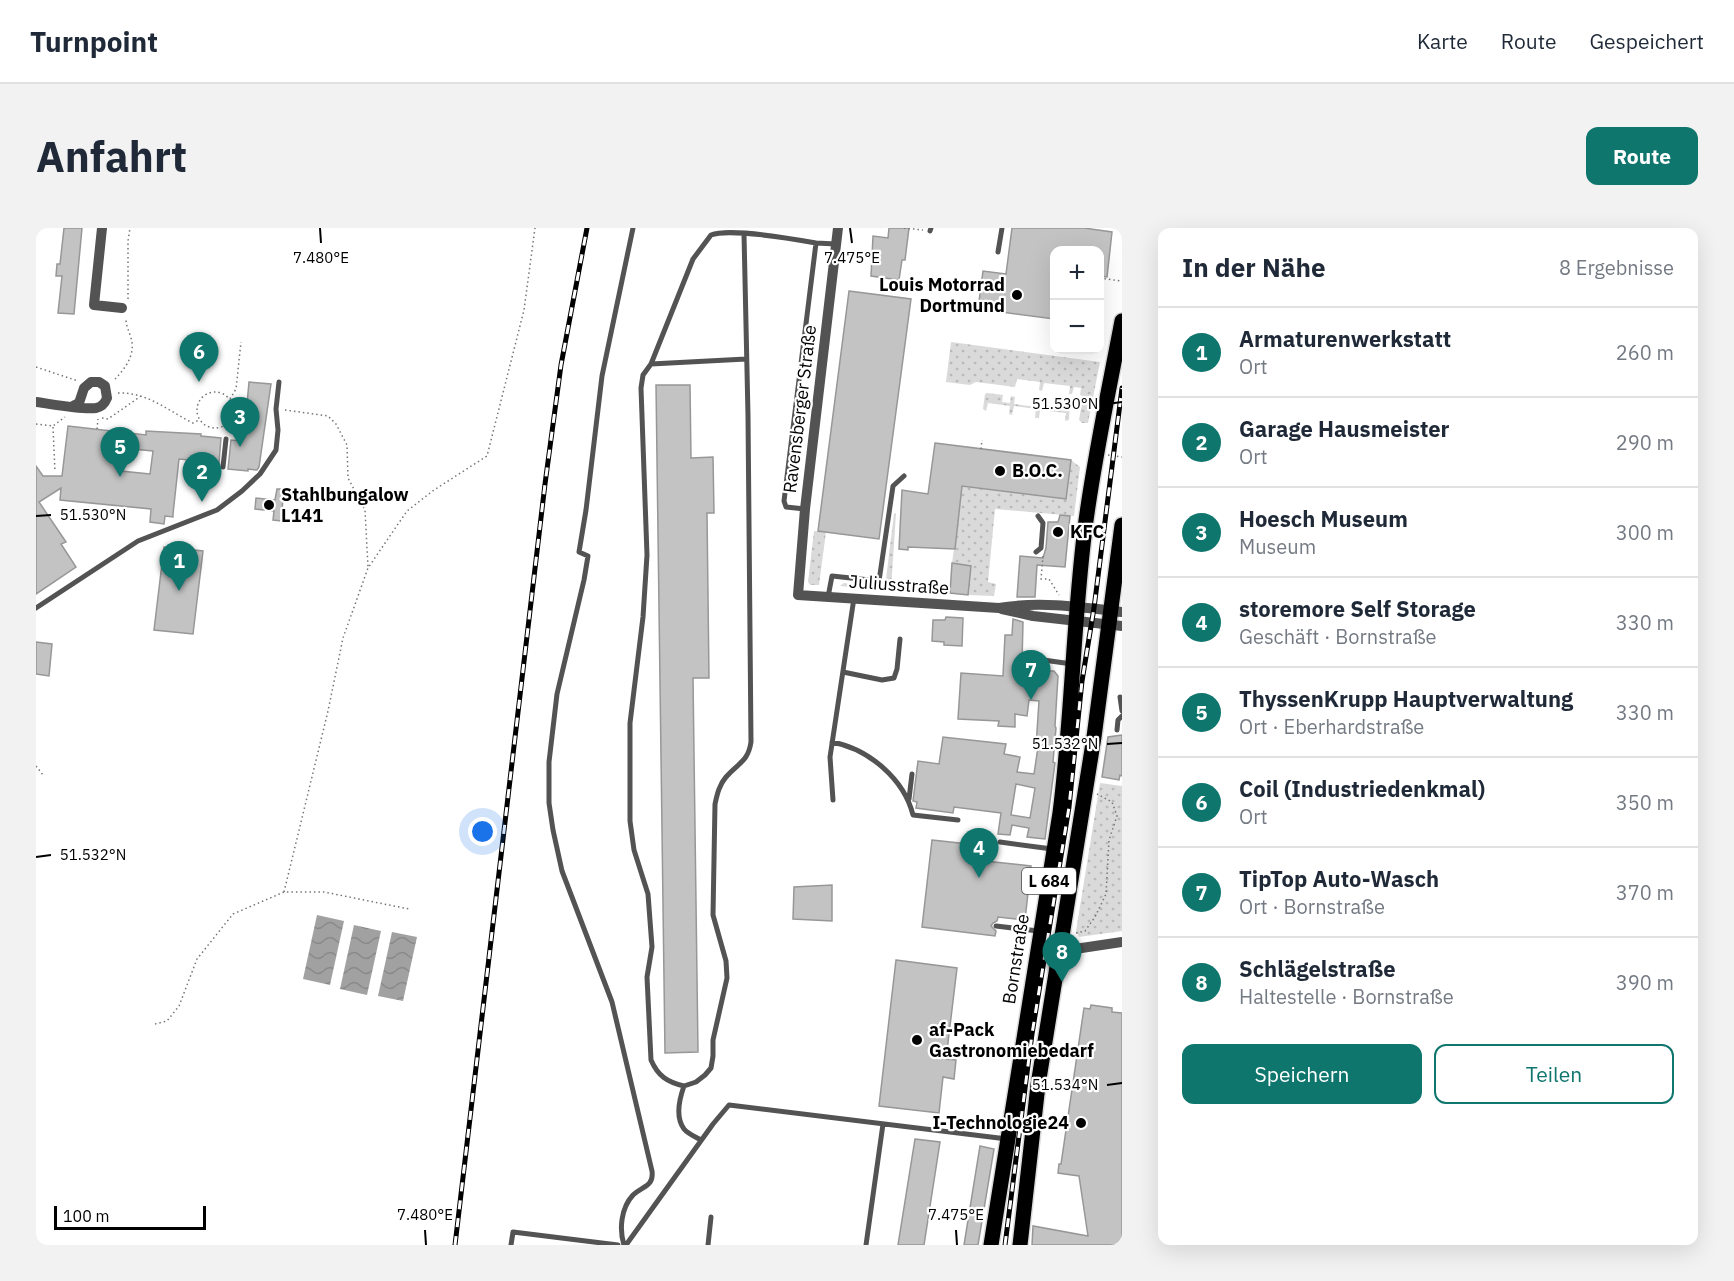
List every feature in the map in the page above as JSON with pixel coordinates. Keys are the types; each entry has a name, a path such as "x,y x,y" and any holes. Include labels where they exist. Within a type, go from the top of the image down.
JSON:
{"main road":[{"name":"Bornstraße","path":"991,1245 1054,849 1066,759 1085,528 1096,453 1122,321"},
{"name":"L 684","path":"1020,1245 1038,1085 1059,947 1116,618 1122,525"}],"street":[{"path":"102,228 94,305 124,311"},
{"name":"Ravensberger Straße","path":"798,595 805,509 838,228"},
{"path":"36,402 71,410 97,408 111,394 99,382 91,382 84,388 79,402 71,410"},
{"name":"Juliusstraße","path":"798,595 999,608 1033,616 1077,614 1116,618"},
{"path":"1059,947 1075,949 1122,942"}],"lane":[{"path":"633,228 602,376 579,552 588,556 557,694 549,779 549,803 557,850 570,894 612,1002 652,1171 650,1184 634,1194 623,1210 621,1237 625,1245 729,1105 1007,1139"},
{"path":"998,252 1002,228"},
{"path":"744,234 751,742 749,753 724,778 717,793 713,915 727,969 727,978 713,1040 711,1068 696,1082 684,1086 666,1080 657,1072 651,1060 647,977 652,947 648,894 634,850 630,821 630,723 643,617 647,555 641,388 643,375 651,364 693,259 711,235 717,232 783,236 816,243 836,244"},
{"path":"805,509 786,507 784,501 816,243"},
{"path":"651,364 746,359"},
{"path":"36,608 138,541 208,513 233,499 260,474 276,450 278,430 276,409 279,382"},
{"path":"223,467 226,439"},
{"path":"828,597 832,576 879,581 893,486 904,476"},
{"path":"1036,552 1041,548 1043,529 1043,523 1038,516"},
{"path":"832,800 830,757 854,598"},
{"path":"843,672 882,680 894,678 900,639"},
{"path":"1033,660 1073,664"},
{"path":"1120,697 1122,711"},
{"path":"1117,730 1118,720 1122,716"},
{"path":"832,742 851,748 876,762 894,778 909,800 913,815 958,820"},
{"path":"909,800 912,774"},
{"path":"1000,842 1054,849"},
{"path":"996,926 1040,932"},
{"path":"684,1086 678,1106 680,1119 685,1130 701,1140"},
{"path":"866,1245 883,1124"},
{"path":"708,1245 711,1217"},
{"path":"511,1245 513,1232 618,1245"}],"path":[{"path":"128,298 130,228"},
{"path":"284,892 328,711 343,638 368,568 407,511 434,490 487,456 524,310 535,228"},
{"path":"904,228 931,230"},
{"path":"1104,279 1120,281"},
{"path":"124,311 132,341 131,353 125,368 110,384 111,394 126,393 150,398 193,423 200,420"},
{"path":"230,399 236,389 241,342"},
{"path":"36,367 78,381 84,388"},
{"path":"220,392 230,399 233,410 225,425 214,428 200,420 197,408 207,393 220,392"},
{"path":"98,418 108,419 141,396"},
{"path":"276,409 328,416 336,424 347,445 348,478 365,510 368,568"},
{"path":"36,424 53,426 71,410"},
{"path":"97,429 99,412"},
{"path":"53,426 55,472"},
{"path":"981,449 982,440"},
{"path":"1045,554 1043,554 1041,579 1049,579 1060,598"},
{"path":"36,766 43,775"},
{"path":"1072,934 1085,931 1102,904 1107,886 1106,860 1109,840 1117,816 1112,802 1096,794"},
{"path":"155,1024 167,1021 179,1006 197,959 233,914 284,892 324,892 409,909"}],"shaded area":[{"path":"951,342 1100,362 1088,423 1082,423 1079,420 1083,396 1080,395 1081,388 1074,387 1072,394 1069,394 1070,386 1044,383 1042,391 1039,390 1040,382 1017,379 1015,387 976,382 970,385 946,382"},
{"path":"987,393 1003,395 1002,402 1010,403 1011,396 1015,397 1014,404 1036,407 1038,400 1041,400 1041,408 1066,411 1070,403 1069,420 1065,421 1066,413 1040,410 1039,418 1035,418 1036,409 1014,406 1012,415 1009,414 1010,406 988,403 986,411 983,409"},
{"path":"1071,460 1080,467 1074,516 995,509 988,582 996,584 994,596 968,595 952,563 961,498 928,494 946,484 1066,499"},
{"path":"896,513 891,590 840,586 844,583 872,587 886,579 894,514"},
{"path":"814,531 826,532 819,585 810,585 808,582"},
{"path":"1100,783 1122,786 1122,931 1079,937 1076,931"}],"water":[{"path":"317,915 344,921 330,985 303,979"},
{"path":"354,925 381,931 367,995 340,989"},
{"path":"392,932 417,937 403,1001 378,996"}],"building":[{"path":"64,228 82,228 74,314 58,313 62,276 56,276 57,264 60,264"},
{"path":"889,228 909,228 905,260 902,260 899,280 871,276 873,236 888,238"},
{"path":"1012,228 1084,228 1112,232 1107,277 1104,277 1104,246 1050,246 1050,318 978,309 983,271 1006,274"},
{"path":"849,291 911,299 879,539 818,531"},
{"path":"249,382 271,384 259,467 257,470 248,469 248,471 228,469 231,440 242,441 245,421 242,420 244,404 247,404"},
{"path":"656,385 690,385 691,458 713,457 714,513 707,513 709,678 693,678 698,1052 665,1053"},
{"path":"68,426 146,435 146,431 201,434 201,436 221,438 219,463 179,459 173,517 165,516 164,524 150,522 151,509 60,500 61,488 39,502 66,542 61,544 76,567 36,594 36,466 43,476 62,476","holes":["132,449 153,451 150,474 121,471 122,455 132,456"]},
{"name":"B.O.C.","path":"935,443 1071,460 1066,499 962,486 955,549 908,547 908,550 899,549 902,490 928,494"},
{"name":"Stahlbungalow L141","path":"277,489 284,489 281,521 273,520 274,511 255,509 256,498 275,500"},
{"path":"1060,515 1070,516 1065,567 1037,565 1035,597 1017,597 1020,556 1043,558 1048,522 1058,522"},
{"path":"164,547 203,551 193,634 154,630"},
{"path":"952,563 971,566 968,595 950,593"},
{"path":"946,617 963,618 962,646 944,645 944,642 932,641 933,620 945,620"},
{"path":"1013,619 1023,622 1022,663 1042,666 1041,671 1054,671 1058,676 1053,762 1055,763 1045,839 1027,837 1029,828 1012,825 1010,835 998,834 1001,813 954,807 953,813 916,808 917,802 913,801 918,761 939,764 943,737 1006,744 1004,754 1020,757 1017,772 1034,774 1038,747 1036,747 1039,701 1029,700 1027,716 1015,714 1015,727 998,726 999,721 958,719 961,673 1003,676 1005,635 1012,635","holes":["1016,784 1035,788 1030,818 1011,815"]},
{"path":"36,642 52,644 49,676 36,674"},
{"path":"1122,735 1122,776 1120,775 1119,780 1102,777 1108,737"},
{"path":"932,840 987,846 985,861 1031,866 1025,920 998,917 991,926 996,931 995,936 922,927"},
{"path":"832,885 832,921 793,919 794,887"},
{"name":"af-Pack Gastronomiebedarf","path":"896,960 957,968 946,1059 956,1060 954,1079 943,1077 939,1113 879,1106"},
{"path":"1091,1005 1112,1008 1112,1012 1122,1013 1122,1245 1032,1245 1033,1226 1088,1236 1079,1176 1058,1173 1084,1008 1090,1009"},
{"path":"915,1139 940,1142 924,1245 898,1245"},
{"path":"980,1146 994,1149 978,1245 964,1245"}],"railway":[{"path":"455,1245 545,484 561,365 587,228"},
{"path":"1005,1245 1032,1034 1069,807 1082,681 1094,608 1122,388"}],"place":[{"name":"Louis Motorrad Dortmund","path":"1017,295"},
{"name":"Coil (Industriedenkmal)","path":"199,382"},
{"name":"Hoesch Museum","path":"240,447"},
{"name":"B.O.C.","path":"1000,471"},
{"name":"ThyssenKrupp Hauptverwaltung","path":"120,477"},
{"name":"Garage Hausmeister","path":"202,502"},
{"name":"Stahlbungalow L141","path":"269,505"},
{"name":"KFC","path":"1058,532"},
{"name":"Armaturenwerkstatt","path":"179,591"},
{"name":"TipTop Auto-Wasch","path":"1031,700"},
{"name":"storemore Self Storage","path":"979,878"},
{"name":"Schlägelstraße","path":"1062,982"},
{"name":"af-Pack Gastronomiebedarf","path":"917,1040"},
{"name":"I-Technologie24","path":"1081,1123"}]}
